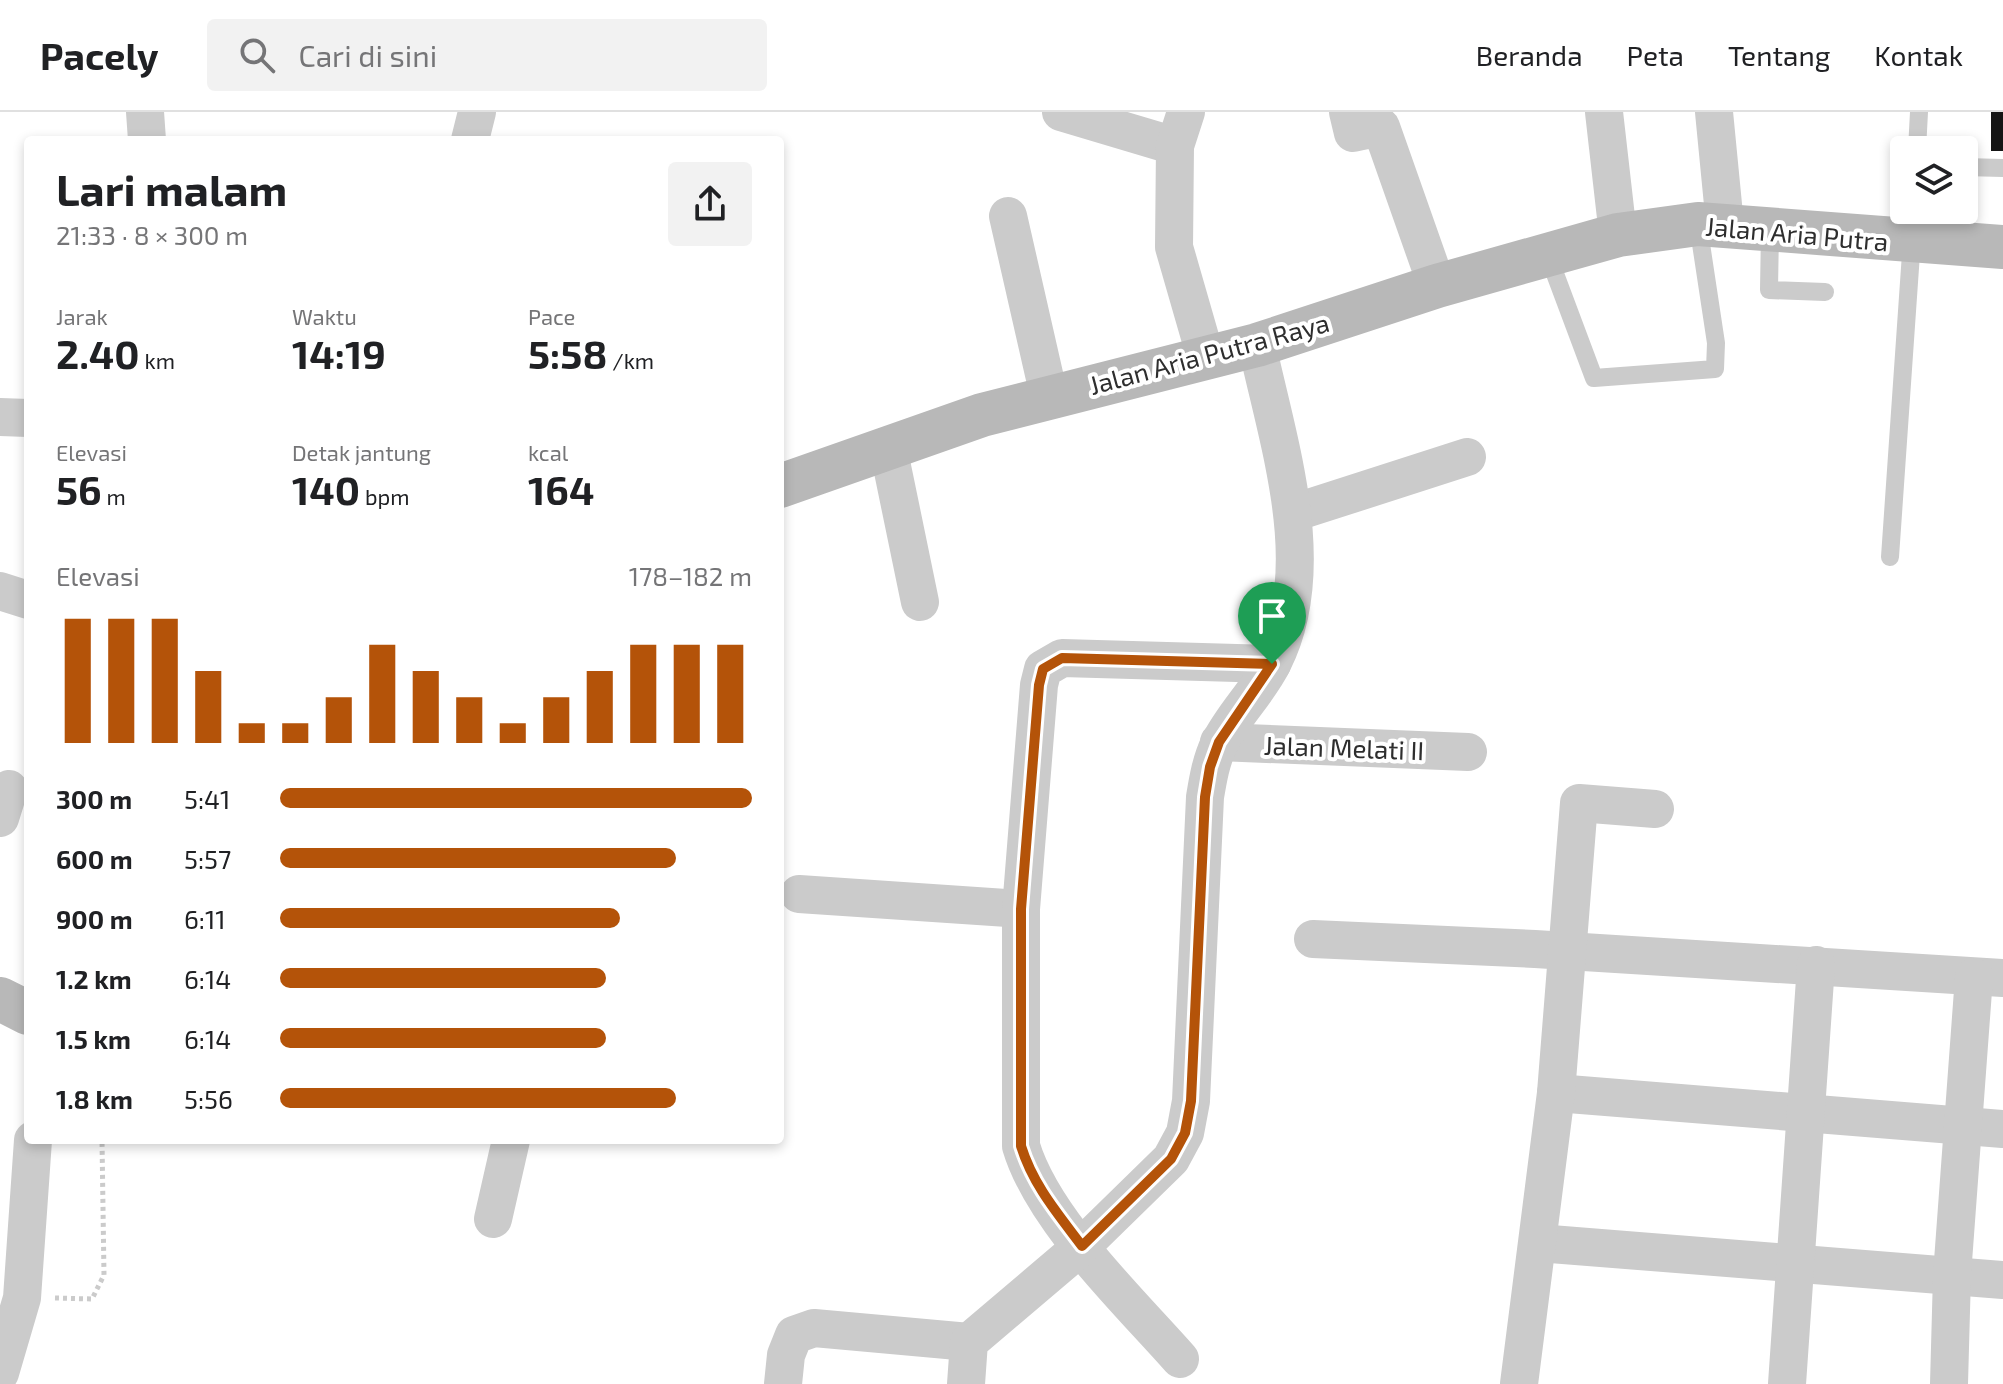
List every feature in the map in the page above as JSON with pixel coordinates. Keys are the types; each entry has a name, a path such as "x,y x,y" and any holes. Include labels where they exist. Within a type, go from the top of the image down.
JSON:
{"main road":[{"name":"Jalan Aria Putra","path":"1629,234 1702,225 1770,230 1914,226 2003,247"},
{"name":"Jalan Aria Putra Raya","path":"784,485 888,447 1049,396 1257,345 1547,252 1629,234"},
{"path":"0,999 24,1011"}],"street":[{"path":"145,112 147,136"},
{"path":"471,136 477,112"},
{"path":"1061,112 1180,129 1174,247 1206,358"},
{"path":"1348,112 1353,133 1381,127 1437,286"},
{"path":"1604,112 1629,234"},
{"path":"1702,225 1714,112"},
{"path":"1008,216 1049,396"},
{"path":"783,1384 786,1355 794,1335 814,1328 969,1342 1082,1246 1171,1159 1185,1133 1191,1101 1205,797 1210,767 1219,742 1272,664 1286,631 1293,575 1293,513 1257,345"},
{"path":"0,417 24,418"},
{"path":"888,447 920,602"},
{"path":"1293,513 1467,457"},
{"path":"0,591 24,599"},
{"path":"1180,1359 1082,1246 1042,1193 1028,1169 1021,1146 1021,909 1043,669 1062,658 1272,664"},
{"name":"Jalan Melati II","path":"1219,742 1468,752"},
{"path":"1519,1384 1556,1093 1579,803 1655,809"},
{"path":"799,894 1021,909"},
{"path":"1313,939 1816,965 1988,978 1964,1128 1952,1275 1949,1384"},
{"path":"1787,1384 1816,965"},
{"path":"1556,1093 2003,1129"},
{"path":"0,1373 22,1298 33,1144"},
{"path":"493,1219 510,1144"},
{"path":"1538,1243 2003,1280"},
{"path":"966,1384 969,1342"}],"lane":[{"path":"1918,136 1919,112"},
{"path":"1978,167 2003,168"},
{"path":"1547,252 1594,378 1715,369 1716,343 1702,225"},
{"path":"1890,557 1914,226"},
{"path":"1770,230 1769,290 1825,292"}],"path":[{"path":"22,1298 92,1299 104,1275 102,1144"}],"building":[{"path":"1991,112 2003,112 2003,151 1991,151"}],"route":[{"path":"1062,658 1272,664 1219,742 1210,767 1205,797 1191,1101 1185,1133 1171,1159 1082,1246 1042,1193 1028,1169 1021,1146 1021,909 1039,685 1043,669 1052,661 1062,658"}]}
